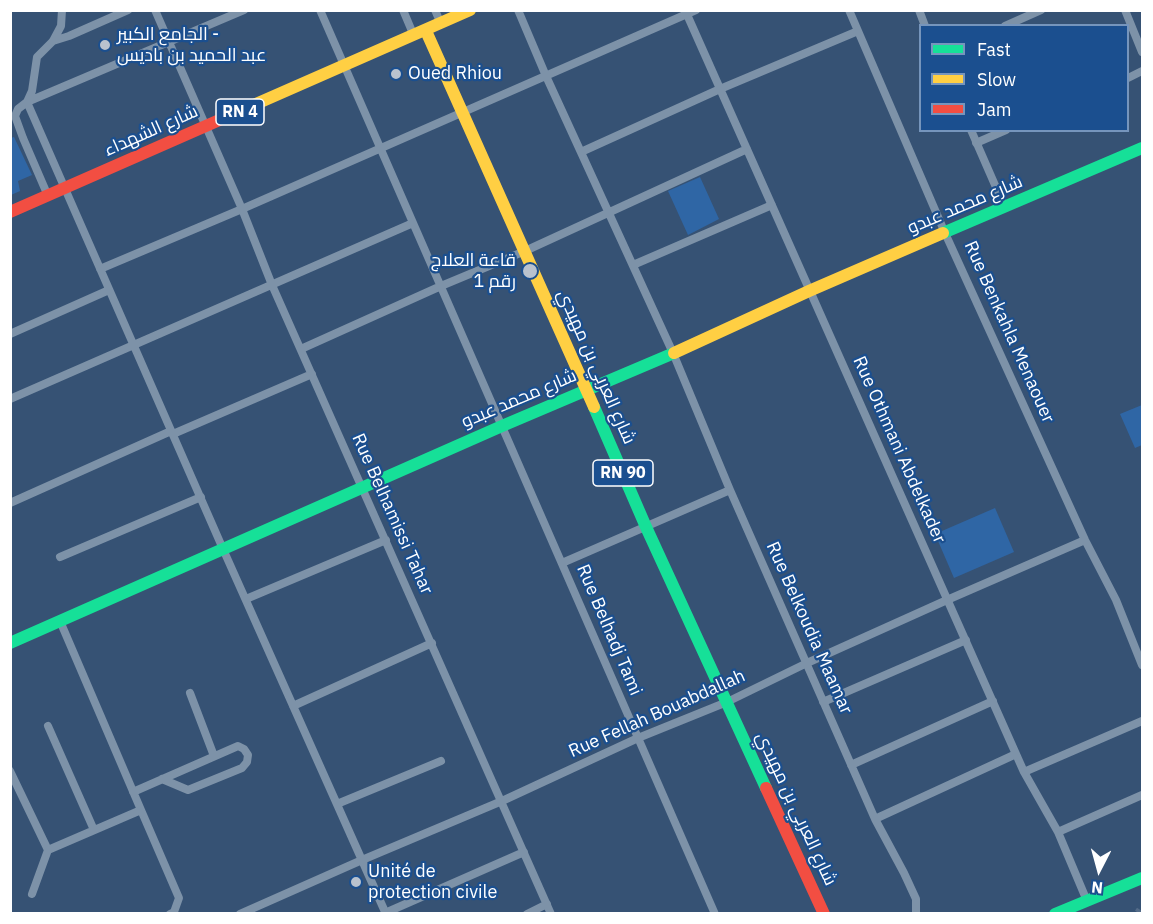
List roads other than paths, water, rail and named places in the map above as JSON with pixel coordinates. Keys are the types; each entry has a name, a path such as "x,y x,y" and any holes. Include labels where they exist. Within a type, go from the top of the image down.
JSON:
{"main road":[{"name":"شارع الشهداء","path":"10,212 470,10"},
{"name":"شارع العربي بن مهيدي","path":"426,31 646,527 824,914"},
{"name":"شارع محمد عبدو","path":"10,643 673,353 809,291 1143,148"},
{"path":"1055,914 1143,878"}],"street":[{"path":"53,42 61,26 62,10"},
{"path":"128,10 53,42 37,57 32,91 27,102 386,913 524,852"},
{"name":"Rue Belhamissi Tahar","path":"155,10 207,126 272,285 551,914"},
{"path":"48,196 15,116 18,109 27,102 244,10"},
{"name":"Rue Belhadj Tami","path":"320,10 715,914"},
{"path":"403,10 414,36"},
{"path":"435,10 441,24"},
{"name":"Rue Belkoudia Maamar","path":"518,10 673,353 730,490 875,819 916,899 916,914"},
{"path":"100,269 696,10"},
{"name":"Rue Benkahla Menaouer","path":"849,10 945,232 1085,540 1116,600 1143,665"},
{"path":"1010,24 1041,10"},
{"path":"1125,10 1143,52"},
{"name":"Rue Othmani Abdelkader","path":"686,13 1024,772 1058,832 1088,901"},
{"path":"581,152 720,89 858,31"},
{"path":"1129,78 1143,71"},
{"path":"972,132 1005,208"},
{"path":"976,144 1002,132"},
{"path":"301,349 525,251 747,149"},
{"path":"633,265 772,205"},
{"path":"10,399 413,223"},
{"path":"10,334 109,290"},
{"path":"10,503 312,374"},
{"path":"562,563 730,490"},
{"path":"60,557 201,498"},
{"path":"246,599 386,540"},
{"name":"Rue Fellah Bouabdallah","path":"240,914 502,801 638,738 727,702 807,663 1085,540"},
{"path":"60,621 179,898 174,912 170,914"},
{"path":"823,702 966,640"},
{"path":"293,706 432,643"},
{"path":"190,693 214,756"},
{"path":"851,765 993,701"},
{"path":"1024,772 1143,721"},
{"path":"48,726 94,830"},
{"path":"133,792 162,779 214,756 238,746 248,755 247,762 242,768 188,790 162,779"},
{"path":"875,819 1017,754"},
{"path":"337,804 441,761"},
{"path":"10,771 48,850 33,894"},
{"path":"1058,832 1143,795"},
{"path":"48,850 141,810"},
{"path":"527,914 547,904"}],"place":[{"name":"الجامع الكبير - عبد الحميد بن باديس","path":"105,45"},
{"name":"Oued Rhiou","path":"396,74"},
{"name":"قاعة العلاج رقم 1","path":"530,271"},
{"name":"Unité de protection civile","path":"356,882"}]}
